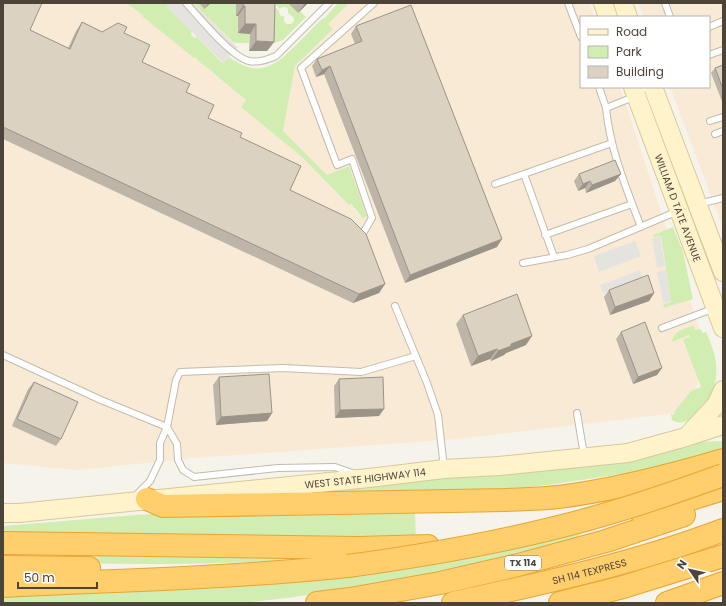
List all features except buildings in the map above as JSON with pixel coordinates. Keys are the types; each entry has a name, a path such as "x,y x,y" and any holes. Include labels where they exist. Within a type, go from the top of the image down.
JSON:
{"highway":[{"path":"139,500 163,506 425,502 558,497 670,476 723,460"},
{"path":"3,586 315,569 399,559 513,538 613,512 723,475"},
{"path":"3,543 402,548 462,543 557,530 678,504 723,489"},
{"name":"TX 114","path":"317,603 350,599 440,583 518,565 606,540 723,502"},
{"name":"SH 114 TEXPRESS","path":"453,603 615,564 694,541 723,530"},
{"path":"560,603 623,587 723,556"},
{"path":"3,567 165,570 185,577"},
{"path":"667,603 723,583"},
{"path":"711,603 723,598"}],"main road":[{"path":"603,3 608,16"},
{"path":"623,3 628,16"},
{"name":"WILLIAM D TATE AVENUE","path":"653,88 723,272"},
{"name":"WILLIAM D TATE AVENUE","path":"638,90 679,211 723,328"},
{"path":"679,211 697,205"},
{"path":"686,437 716,405 723,390"},
{"name":"WEST STATE HIGHWAY 114","path":"3,513 19,513 369,478 444,469 498,466 628,453 723,425"},
{"path":"686,437 723,433"}],"lane":[{"path":"186,3 231,51 244,59 258,61 276,56 329,3"},
{"path":"362,235 372,218 352,159 337,165 301,68 374,3"},
{"path":"568,3 580,34"},
{"path":"665,3 670,16"},
{"path":"710,27 723,21"},
{"path":"710,55 723,50"},
{"path":"599,88 606,108 612,143 641,227"},
{"path":"606,108 638,90"},
{"path":"710,121 723,117"},
{"path":"715,134 723,131"},
{"path":"495,184 612,143"},
{"path":"524,174 554,257"},
{"path":"697,205 723,198"},
{"path":"545,235 632,204"},
{"path":"523,263 588,249 679,211"},
{"path":"395,306 438,415 444,469"},
{"path":"662,328 716,308"},
{"path":"3,355 101,400 167,427 177,444 178,460 183,470 194,478 278,468 335,467 369,478"},
{"path":"139,500 160,460 160,443 167,427 176,380 180,372 283,368 361,372 416,356"},
{"path":"577,413 585,457"}],"shaded area":[{"path":"3,3 126,3 199,60 198,61 213,72 213,74 246,100 241,107 302,157 363,218 327,175 283,131 295,66 333,29 328,24 349,3 589,3 594,16 580,16 580,88 620,88 709,358 685,412 457,439 195,458 77,470 3,463"},
{"path":"171,3 193,3 238,48 223,63 167,7"},
{"path":"638,3 723,3 723,228 670,88 710,88 710,16 644,16"},
{"path":"660,237 665,266 657,268 652,238"},
{"path":"635,241 641,256 599,272 594,256"},
{"path":"640,270 643,278 603,293 600,285"},
{"path":"666,270 671,301 663,303 657,272"}],"green space":[{"path":"126,3 171,3 167,7 192,31 191,35 195,38 197,37 222,63 229,57 247,67 263,68 270,66 285,55 322,19 325,18 338,3 349,3 328,24 333,29 295,66 283,131 327,175 349,166 367,216 364,218 362,217 351,204 349,205 302,157 242,108 241,107 246,100 195,57 194,58 142,16 143,15"},
{"path":"193,3 199,3 204,9 211,3 236,3 238,33 250,34 249,43 234,43"},
{"path":"276,3 288,3 298,13 300,11 306,17 283,40 272,44 274,6 279,11 281,16 284,16 284,21 287,24 291,24 294,21 294,18 288,13 288,9 282,7 280,9"},
{"path":"673,227 683,252 693,299 663,308 664,304 671,302 661,236 653,237 653,235"},
{"path":"694,326 695,330 700,329 703,333 706,332 714,353 716,379 713,390 714,395 696,415 684,422 678,422 672,420 671,414 674,415 675,411 691,391 701,387 683,339 690,337 689,335 672,342 677,332"},
{"path":"723,441 723,449 646,470 555,484 470,494 302,493 692,442"},
{"path":"200,511 415,512 416,541 3,536 3,526"},
{"path":"583,533 574,539 491,559 325,593 241,603 3,603 3,595 526,544"},
{"path":"3,550 351,555 308,559 221,563 134,564 3,560"}]}
